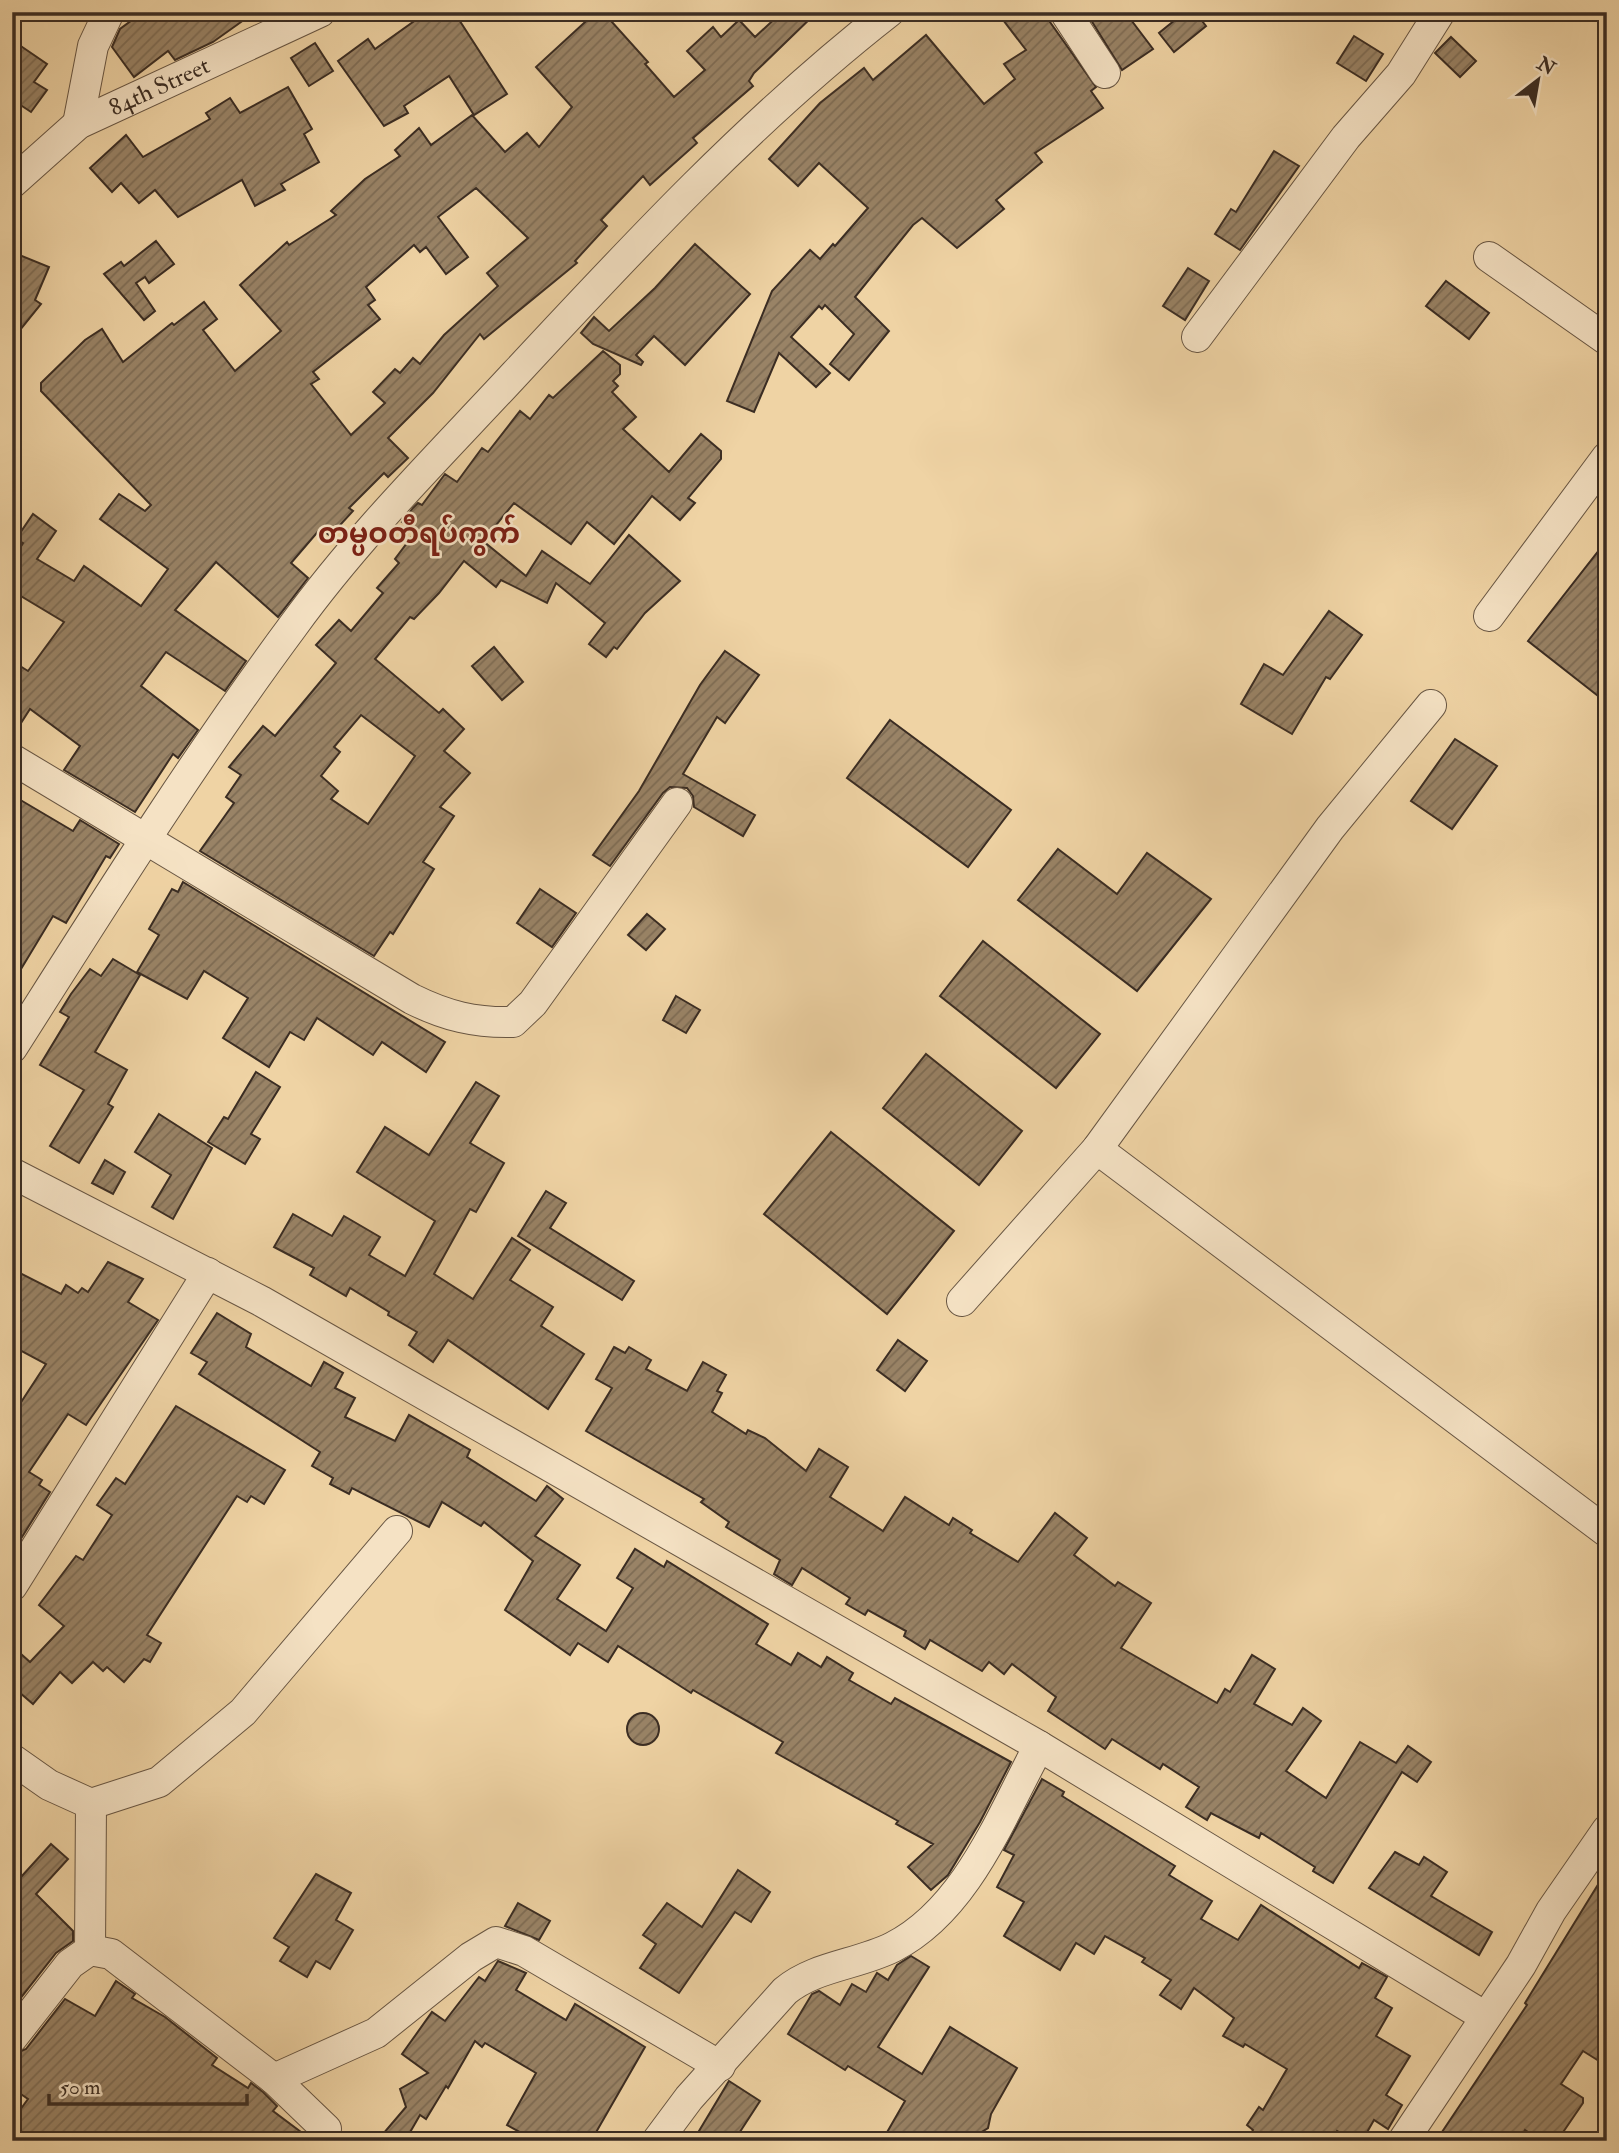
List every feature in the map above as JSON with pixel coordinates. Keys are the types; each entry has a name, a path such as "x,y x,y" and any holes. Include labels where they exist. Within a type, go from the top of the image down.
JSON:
{"street":[{"path":"78,124 93,46 109,12"},
{"name":"84th Street","path":"15,174 78,124 320,12"},
{"path":"12,1048 145,839 295,623 397,498 623,258 736,145 818,68 889,12"},
{"path":"1065,12 1105,73"},
{"path":"1197,337 1346,137 1401,74 1440,12"},
{"path":"1489,257 1607,340"},
{"path":"1489,616 1607,457"},
{"path":"962,1301 1097,1149 1330,828 1431,705"},
{"path":"12,759 412,999 446,1016 482,1023 513,1022 533,1003 677,803"},
{"path":"1097,1149 1607,1532"},
{"path":"12,1173 208,1273 1039,1746 1484,2016"},
{"path":"12,1586 208,1273"},
{"path":"12,1759 49,1785 91,1804 159,1782 243,1712 397,1531"},
{"path":"657,2141 689,2098 785,1991 800,1978 857,1963 894,1947 915,1934 943,1909 973,1867 1039,1746"},
{"path":"90,1950 91,1804"},
{"path":"1403,2141 1484,2016 1521,1965 1551,1911 1607,1830"},
{"path":"274,2079 376,2034 471,1957 496,1942 524,1951 720,2066"},
{"path":"12,2038 70,1964 90,1950 111,1954 274,2079 326,2129"}],"building":[{"path":"143,12 255,12 213,42 175,60 168,51 134,77 112,47 120,29"},
{"path":"427,12 454,12 507,94 474,115 449,76 404,106 408,113 384,126 338,61 368,39 375,49"},
{"path":"596,12 603,12 648,62 645,64 674,97 705,70 687,51 713,27 721,37 739,20 755,37 782,12 817,12 754,73 749,81 753,86 693,138 697,143 650,185 643,176 601,220 607,226 575,261 577,263 484,339 480,334 433,393 388,438 408,458 388,477 384,473 349,508 353,511 330,536 321,528 291,563 308,578 278,617 216,562 175,610 246,661 225,691 166,652 141,686 198,730 178,758 173,754 135,812 64,770 80,746 30,709 12,737 12,661 28,671 64,622 14,592 12,594 12,561 23,543 16,539 33,514 56,531 37,559 74,581 84,566 141,606 168,569 100,519 119,494 145,511 151,505 41,391 41,383 85,340 102,329 123,362 172,323 174,325 204,302 217,319 203,330 235,371 281,331 240,285 287,242 289,245 336,215 331,211 365,179 400,156 395,150 419,128 431,145 472,115 505,152 527,133 539,147 572,107 536,67","holes":["476,188 528,238 487,273 498,286 444,335 420,364 413,358 400,373 395,369 373,392 385,403 351,435 311,384 319,379 313,372 380,319 368,305 375,300 366,287 414,245 420,252 426,247 446,274 468,257 438,217"]},
{"path":"997,12 1048,12 1050,22 1096,87 1091,91 1103,108 1035,153 1042,162 996,200 1004,209 957,248 922,218 913,225 855,297 889,331 849,380 830,364 854,334 825,305 822,309 819,306 791,337 830,373 816,387 779,353 754,412 727,401 772,291 810,250 820,259 868,208 819,163 798,186 769,159 820,103 864,68 873,80 926,35 984,104 1015,79 1004,64 1026,50"},
{"path":"1086,12 1125,12 1153,49 1122,70"},
{"path":"1185,12 1195,12 1206,26 1174,52 1159,33"},
{"path":"1354,36 1383,54 1366,81 1337,63"},
{"path":"1451,37 1476,61 1460,77 1435,53"},
{"path":"12,40 47,64 34,82 47,90 31,112 19,104 12,114"},
{"path":"315,43 333,71 309,86 291,58"},
{"path":"288,87 312,129 304,134 319,162 281,184 285,190 255,206 242,180 178,217 155,190 139,203 121,183 112,192 90,168 126,135 143,157 210,119 206,113 230,98 240,113"},
{"path":"1274,151 1299,166 1240,250 1215,234 1231,209 1236,212"},
{"path":"156,241 174,264 149,283 145,277 136,283 155,311 144,320 104,274 121,262 124,266"},
{"path":"695,244 750,294 685,365 654,336 636,355 643,362 641,365 593,344 581,333 594,317 609,331 655,288"},
{"path":"12,252 49,267 35,300 41,304 12,340"},
{"path":"1188,268 1209,281 1185,320 1163,306"},
{"path":"1446,281 1489,313 1469,339 1426,306"},
{"path":"603,351 620,365 620,374 613,381 618,386 612,392 636,417 623,429 669,472 701,434 721,451 721,459 688,498 695,503 680,520 652,496 614,544 587,522 571,544 514,503 483,541 526,576 542,551 590,584 629,535 680,581 645,613 617,649 614,647 606,657 589,644 605,623 556,583 547,603 501,580 496,587 464,561 439,593 414,619 410,617 375,659 439,713 443,709 464,729 444,751 470,773 440,807 454,816 423,862 434,869 393,934 390,932 374,956 200,851 234,803 226,797 241,775 229,767 263,726 275,736 336,663 316,645 339,620 351,631 383,593 377,588 399,563 395,559 416,531 402,522 418,503 422,505 445,474 457,482 482,448 488,452 520,411 530,419 549,395 553,398","holes":["361,715 415,756 368,824 331,799 338,791 321,776 340,752 334,747"]},
{"path":"1607,540 1607,703 1528,641"},
{"path":"1329,611 1362,635 1330,679 1326,677 1292,734 1241,704 1264,664 1283,675"},
{"path":"494,647 523,682 502,700 472,666"},
{"path":"725,651 759,675 725,723 717,717 683,774 755,815 743,836 694,807 693,796 687,788 670,787 610,866 593,855 639,791 700,685"},
{"path":"890,720 1011,810 968,867 847,778"},
{"path":"1455,739 1497,766 1452,829 1411,801"},
{"path":"12,795 73,831 80,820 119,844 110,858 106,856 66,923 53,916 12,984"},
{"path":"1058,849 1117,894 1147,853 1211,899 1137,991 1018,900"},
{"path":"183,882 445,1042 426,1072 382,1042 373,1055 317,1018 304,1040 290,1032 269,1067 223,1038 248,998 204,971 187,999 137,972 159,935 149,929 172,889 178,892"},
{"path":"540,889 576,913 552,947 517,923"},
{"path":"647,914 665,929 646,950 628,935"},
{"path":"983,941 1100,1034 1056,1088 940,996"},
{"path":"113,959 140,975 95,1052 127,1070 108,1104 113,1107 79,1163 50,1146 84,1090 40,1065 69,1017 60,1012 71,994 90,969 101,976"},
{"path":"676,996 700,1010 686,1033 663,1020"},
{"path":"926,1054 1022,1131 979,1185 883,1108"},
{"path":"256,1072 280,1087 251,1134 260,1139 245,1164 208,1142 224,1117 228,1119"},
{"path":"476,1082 499,1096 470,1143 504,1163 476,1212 470,1209 434,1274 473,1299 512,1238 530,1250 510,1280 553,1307 541,1326 584,1354 548,1409 448,1340 433,1362 409,1345 417,1332 350,1288 346,1296 310,1275 314,1268 274,1247 293,1214 332,1236 344,1216 380,1237 369,1255 405,1276 435,1221 357,1172 385,1127 429,1155"},
{"path":"159,1114 212,1148 173,1219 152,1207 171,1175 135,1152"},
{"path":"831,1132 954,1231 887,1314 764,1214"},
{"path":"105,1160 125,1172 113,1194 92,1183"},
{"path":"546,1191 566,1203 550,1228 634,1281 622,1300 518,1236"},
{"path":"108,1262 143,1279 128,1302 158,1320 86,1425 68,1414 29,1472 42,1480 39,1485 50,1492 12,1553 12,1416 46,1364 12,1346 12,1269 61,1294 66,1285 78,1293 82,1288 88,1292"},
{"path":"217,1313 251,1334 246,1347 311,1386 324,1362 343,1373 335,1388 355,1398 345,1417 395,1441 409,1415 470,1450 467,1457 536,1501 547,1486 563,1499 535,1536 580,1565 557,1599 606,1631 633,1588 617,1578 635,1549 664,1567 667,1561 768,1624 756,1644 791,1665 798,1653 821,1667 827,1657 853,1673 849,1680 891,1704 895,1698 1011,1762 980,1822 948,1875 931,1890 908,1867 933,1844 896,1824 898,1821 776,1753 783,1742 693,1690 691,1693 618,1646 608,1662 578,1643 570,1655 505,1610 533,1561 484,1522 481,1526 442,1502 429,1527 352,1488 349,1494 330,1484 333,1478 312,1466 320,1452 199,1374 207,1362 191,1353"},
{"path":"898,1340 927,1361 905,1391 877,1370"},
{"path":"614,1347 625,1353 629,1347 651,1360 646,1369 687,1391 703,1362 726,1375 717,1391 722,1393 712,1412 746,1434 748,1430 765,1438 806,1471 819,1449 848,1467 830,1497 883,1531 905,1497 949,1525 953,1518 972,1530 970,1533 1018,1562 1055,1513 1087,1538 1074,1555 1115,1586 1118,1582 1151,1603 1121,1648 1217,1703 1225,1689 1230,1692 1252,1655 1275,1669 1254,1704 1292,1725 1303,1708 1321,1721 1286,1771 1326,1798 1360,1742 1396,1763 1408,1746 1431,1762 1417,1782 1402,1772 1333,1883 1313,1871 1315,1867 1261,1833 1259,1838 1211,1813 1207,1820 1186,1807 1199,1787 1163,1764 1160,1769 1112,1739 1105,1749 1048,1711 1056,1697 1012,1664 1004,1674 989,1662 982,1671 930,1640 925,1649 904,1636 906,1631 868,1610 865,1615 846,1604 850,1598 802,1568 792,1585 774,1574 780,1560 726,1527 729,1522 701,1502 704,1499 586,1431 612,1388 596,1379"},
{"path":"176,1406 285,1470 264,1504 251,1496 247,1502 237,1496 147,1635 161,1643 150,1662 144,1659 124,1682 107,1667 103,1671 93,1662 72,1683 60,1672 33,1704 12,1686 12,1646 30,1662 64,1626 39,1605 76,1556 83,1560 112,1515 97,1505 116,1478 125,1484"},
{"path":"643,1713 654,1718 659,1729 654,1740 643,1745 632,1740 627,1729 632,1718"},
{"path":"1042,1779 1064,1792 1062,1796 1175,1866 1169,1875 1212,1901 1201,1919 1238,1940 1261,1905 1359,1968 1362,1963 1387,1977 1375,1998 1392,2008 1376,2036 1410,2056 1386,2095 1402,2105 1388,2129 1374,2120 1362,2141 1353,2141 1337,2131 1331,2141 1247,2141 1253,2130 1247,2125 1259,2107 1263,2110 1287,2069 1245,2044 1243,2047 1223,2036 1234,2018 1194,1988 1181,2009 1160,1995 1171,1980 1142,1962 1145,1958 1105,1936 1094,1954 1076,1943 1060,1970 1004,1936 1024,1902 997,1887 1014,1855 1004,1850"},
{"path":"51,1844 68,1859 36,1894 73,1931 73,1941 56,1953 12,2009 12,1887"},
{"path":"1395,1852 1419,1865 1424,1857 1447,1872 1431,1896 1492,1932 1479,1955 1369,1888"},
{"path":"738,1870 770,1892 751,1922 735,1912 679,1993 640,1968 656,1944 643,1935 667,1903 702,1927"},
{"path":"1607,1870 1607,2066 1583,2051 1561,2084 1583,2098 1583,2103 1557,2141 1541,2141 1525,2130 1519,2141 1436,2141 1527,2005 1525,2003"},
{"path":"316,1874 351,1893 336,1920 353,1930 330,1969 316,1961 307,1977 280,1961 289,1947 274,1938"},
{"path":"518,1903 550,1921 539,1940 505,1926"},
{"path":"911,1956 929,1967 878,2047 922,2074 950,2027 1017,2068 991,2114 988,2128 967,2141 882,2141 905,2101 848,2066 845,2070 788,2034 812,1994 819,1991 840,2005 852,1984 866,1992 877,1973 888,1980 897,1965"},
{"path":"498,1961 526,1973 516,1990 566,2020 575,2004 645,2047 591,2141 575,2141 560,2132 555,2141 536,2141 507,2125 536,2073 485,2043 482,2047 475,2041 448,2088 446,2086 426,2119 420,2115 405,2141 377,2141 406,2107 400,2089 428,2073 402,2054 432,2012 445,2021 479,1977 485,1981"},
{"path":"116,1981 135,1994 132,1998 165,2017 217,2058 212,2065 248,2088 251,2083 263,2092 277,2106 273,2111 313,2141 28,2141 12,2130 12,2121 28,2099 12,2088 12,2055 26,2049 65,1999 95,2016"},
{"path":"729,2081 760,2101 734,2141 693,2141"}],"district":[{"name":"တမ္ပဝတီရပ်ကွက်","path":"419,534"}]}
